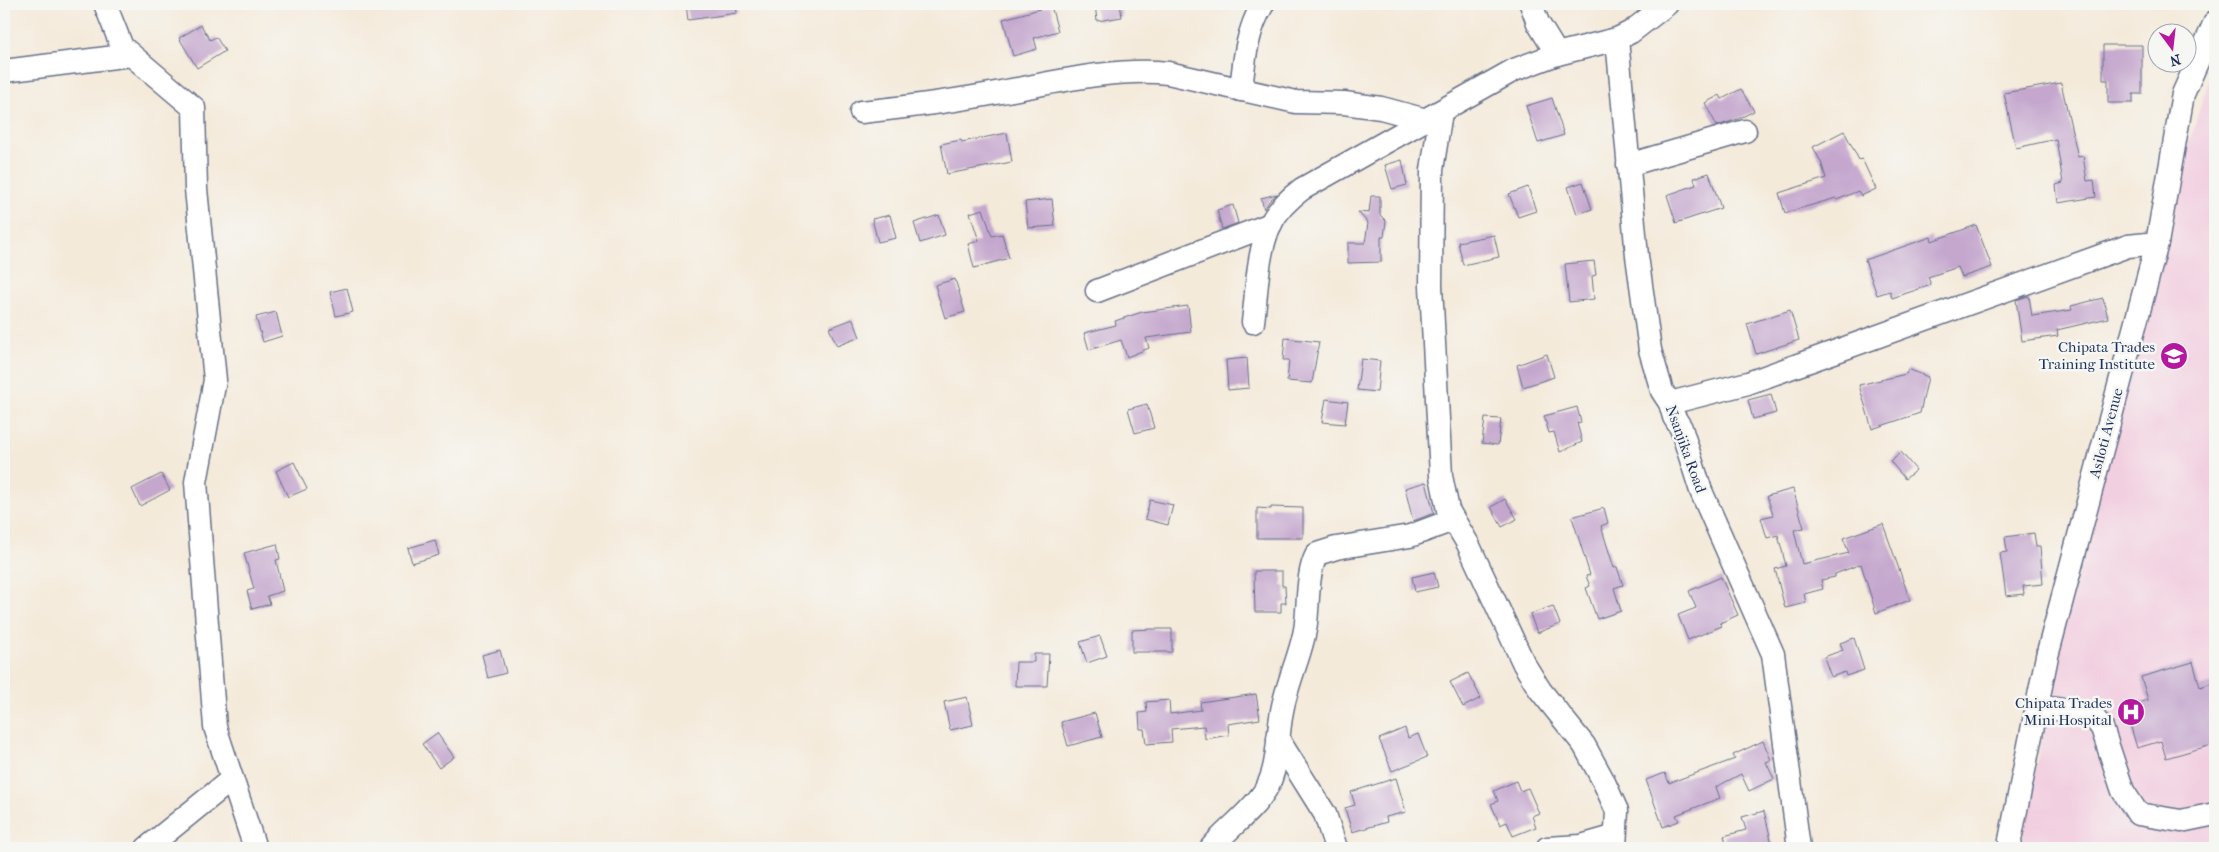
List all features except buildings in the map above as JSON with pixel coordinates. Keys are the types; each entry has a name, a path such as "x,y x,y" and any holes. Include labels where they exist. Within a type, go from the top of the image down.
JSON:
{"street":[{"path":"105,4 122,46 194,108 196,189 215,380 196,482 215,727 255,848"},
{"path":"1241,90 1244,54 1254,18 1263,4"},
{"path":"1531,4 1538,23 1557,54"},
{"path":"1253,322 1262,255 1270,224 1284,205 1302,189 1514,70 1557,54 1617,39 1631,32 1667,4"},
{"name":"Asiloti Avenue","path":"2011,848 2010,840 2047,656 2157,243 2183,94 2215,22"},
{"name":"Nsanjika Road","path":"1617,39 1628,166 1650,350 1662,391 1670,403 1674,417 1681,428 1701,491 1773,654 1799,848"},
{"path":"4,71 131,55"},
{"path":"861,112 990,95 1133,71 1168,73 1296,102 1344,103 1433,116"},
{"path":"1433,116 1431,286 1441,476 1444,498 1453,520 1468,544 1528,670 1540,690 1584,745 1603,780 1617,811 1616,848"},
{"path":"1628,166 1745,132"},
{"path":"1097,291 1270,224"},
{"path":"1670,403 1748,383 2128,246 2157,243"},
{"path":"1212,848 1224,833 1252,808 1264,792 1273,768 1285,696 1305,629 1312,567 1317,554 1336,548 1410,536 1453,520"},
{"path":"2037,706 2091,714 2102,728 2123,791 2138,814 2181,821 2215,814"},
{"path":"1278,739 1325,814 1336,848"},
{"path":"147,848 232,779"},
{"path":"1547,848 1581,846 1609,838 1616,848"}],"shaded area":[{"path":"2215,61 2215,848 2020,848 2074,575 2188,146"}],"place":[{"name":"Chipata Trades Training Institute","path":"2174,356"},
{"name":"Chipata Trades Mini Hospital","path":"2131,712"}]}
